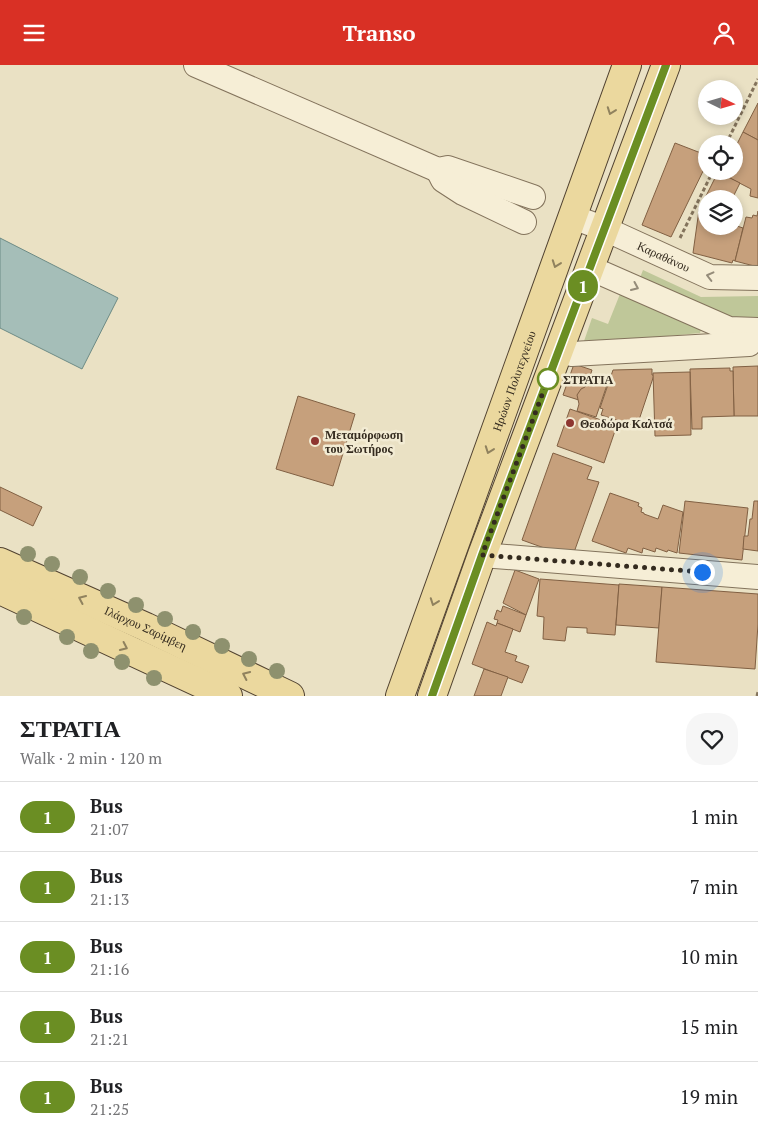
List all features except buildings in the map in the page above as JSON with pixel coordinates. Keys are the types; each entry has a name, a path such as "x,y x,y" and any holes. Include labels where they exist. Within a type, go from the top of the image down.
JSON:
{"main road":[{"name":"Ηρώων Πολυτεχνείου","path":"400,696 628,65"},
{"path":"432,696 482,555 666,65"},
{"name":"Ιλάρχου Σαρίμβεη","path":"0,562 146,627 290,696"},
{"path":"0,590 228,696"}],"street":[{"path":"196,65 438,170 448,168 533,197"},
{"path":"438,170 443,180 463,193 524,222"},
{"name":"Καραθάνου","path":"573,217 605,229 710,277 758,278"},
{"path":"590,267 729,329 754,337"},
{"path":"559,351 572,353 754,337"},
{"path":"482,555 758,577"}],"path":[{"path":"730,135 758,79"},
{"path":"670,259 709,180"},
{"path":"757,696 758,692"}],"green space":[{"path":"643,270 701,297 758,296 758,320 721,321 638,283"},
{"path":"620,294 701,330 700,333 583,344 592,318 608,324"}],"water":[{"path":"0,238 118,298 82,369 0,328"}],"bus line":[{"name":"1","path":"432,696 482,555 666,65"}],"place":[{"name":"ΣΤΡΑΤΙΑ","path":"548,379"},
{"name":"Θεοδώρα Καλτσά","path":"570,423"},
{"name":"Μεταμόρφωση του Σωτήρος","path":"315,441"}],"route":[{"path":"548,379 482,555 702,572"}]}
